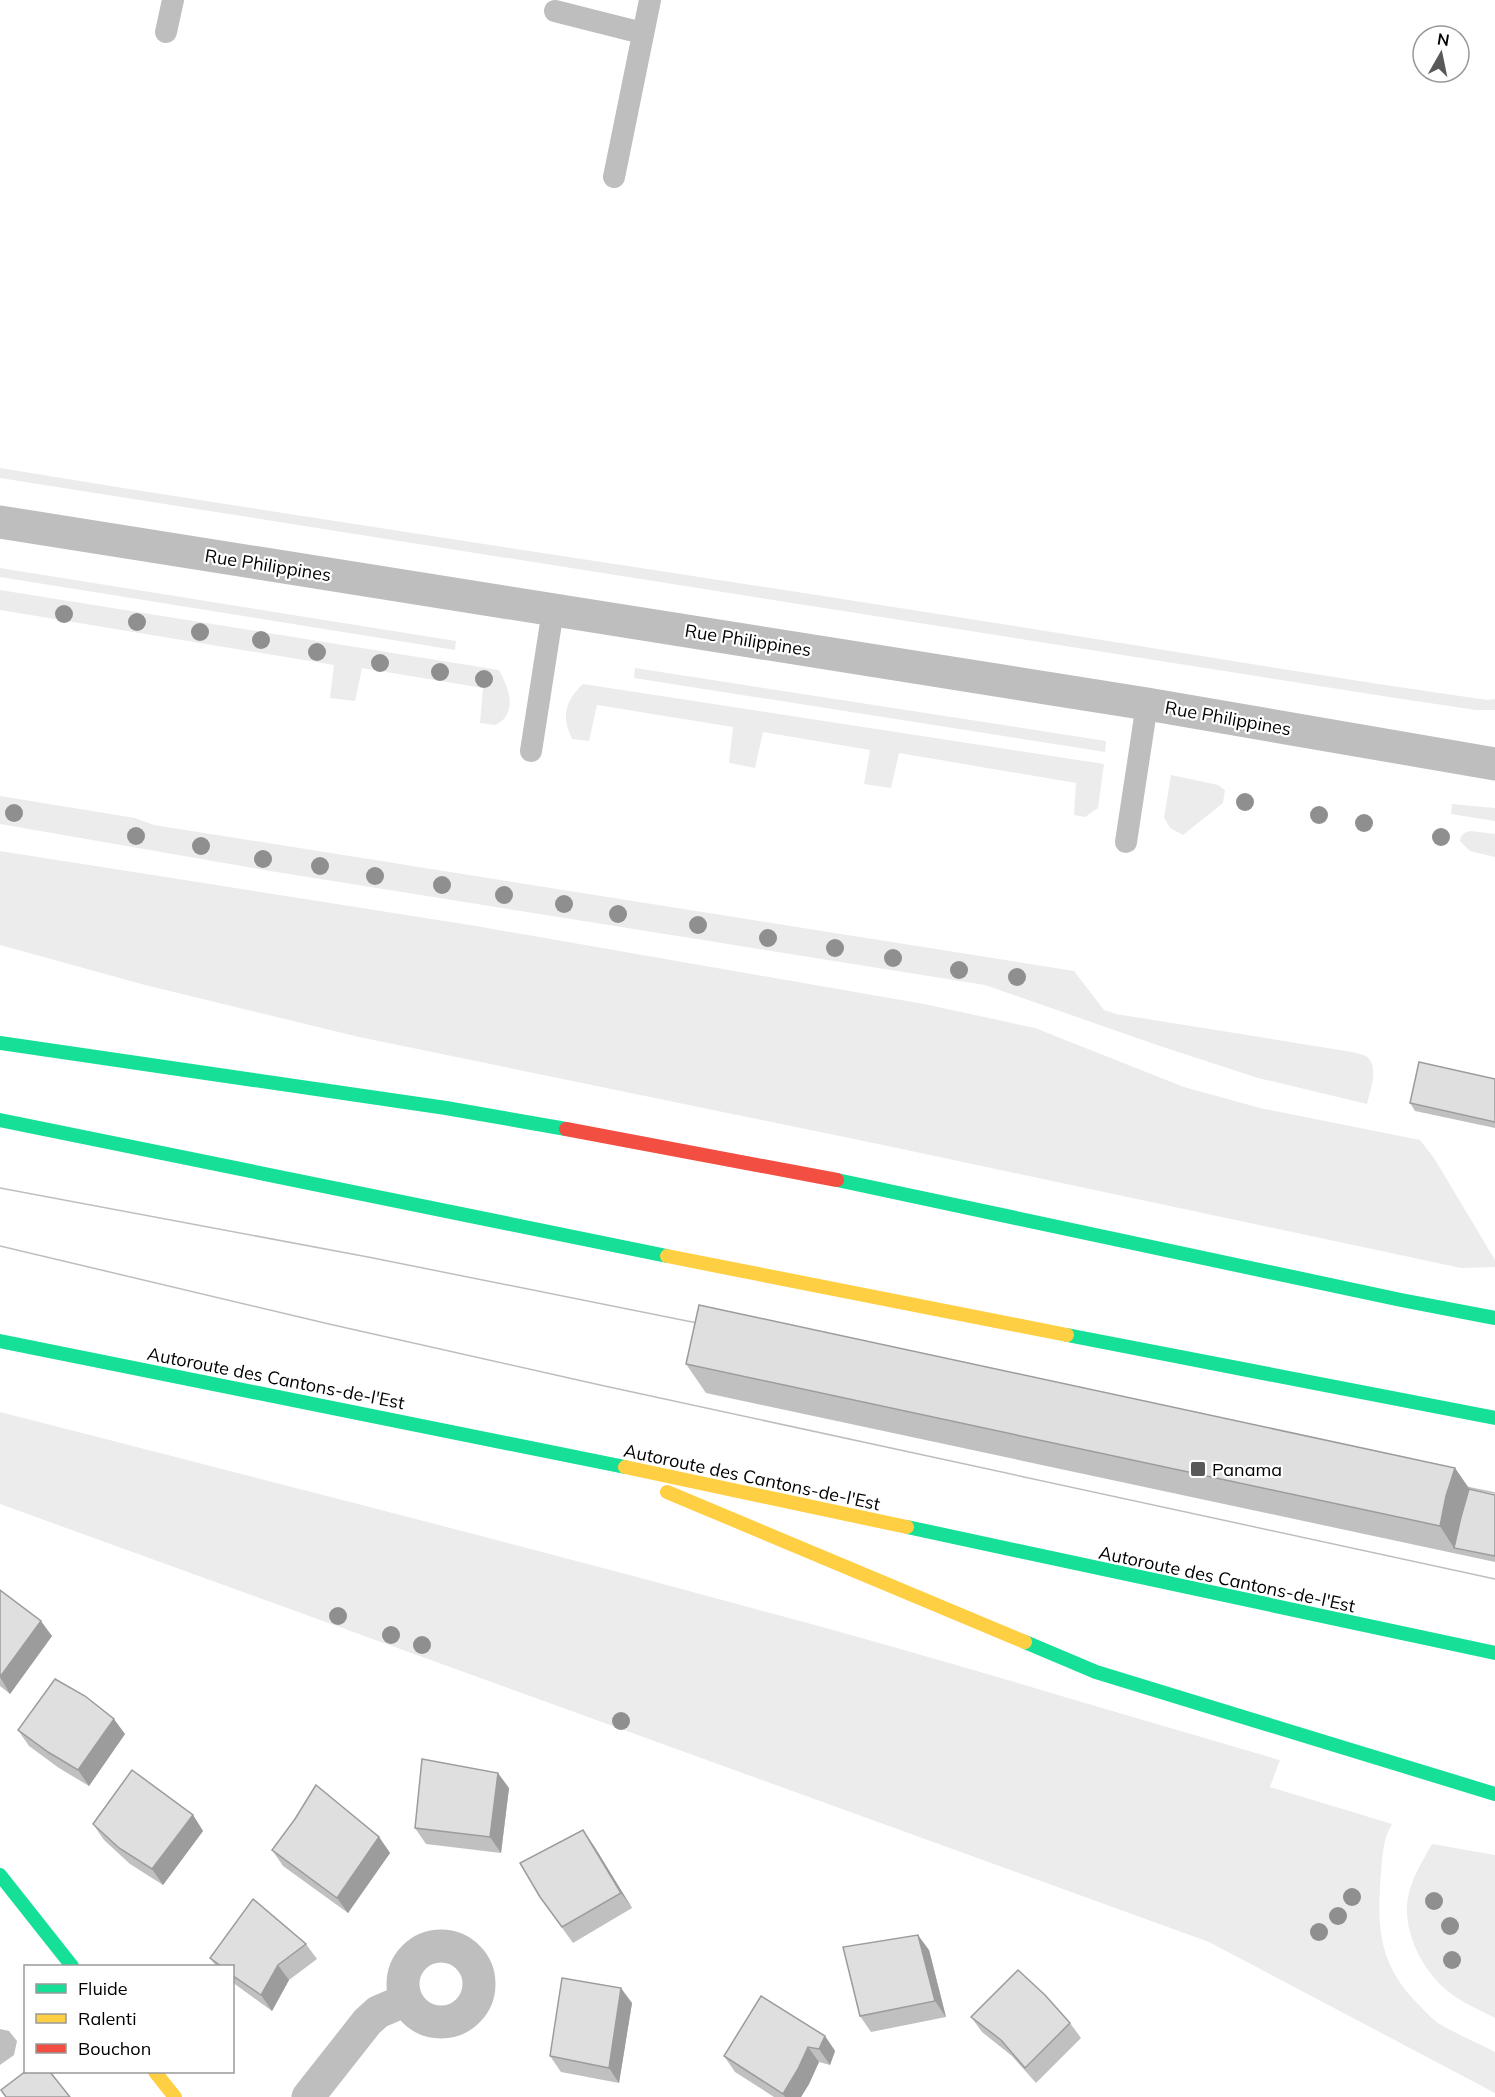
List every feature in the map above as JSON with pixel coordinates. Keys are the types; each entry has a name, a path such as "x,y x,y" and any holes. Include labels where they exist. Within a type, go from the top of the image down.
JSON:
{"main road":[{"path":"0,1043 446,1108 644,1143 884,1189 1390,1298 1495,1318"},
{"path":"0,1120 805,1284 1495,1418"},
{"name":"Autoroute des Cantons-de-l'Est","path":"0,1341 591,1460 1495,1653"},
{"path":"591,1460 1096,1672 1495,1794"},
{"path":"0,1875 71,1965"},
{"path":"156,2073 175,2097"}],"street":[{"name":"Rue Philippines","path":"0,522 1148,704 1495,764"},
{"path":"308,2097 367,2022 378,2012 406,2000"}],"lane":[{"path":"166,32 173,0"},
{"path":"614,177 650,0"},
{"path":"555,11 642,33"},
{"path":"531,751 553,610"},
{"path":"1126,842 1148,704"}],"shaded area":[{"path":"0,468 1345,679 1487,700 1495,699 1495,710 1476,710 1389,697 0,478"},
{"path":"0,568 456,641 455,650 0,577"},
{"path":"0,590 499,670 509,693 509,711 504,719 495,725 480,723 483,688 362,668 355,701 330,698 334,665 0,610"},
{"path":"635,668 1106,741 1105,752 634,678"},
{"path":"583,684 1104,764 1098,808 1085,817 1074,815 1076,783 899,753 891,788 864,784 870,750 763,732 755,768 729,763 733,727 597,705 589,741 572,739 567,723 567,709 572,697"},
{"path":"1171,775 1218,785 1225,790 1223,803 1183,835 1170,828 1164,817"},
{"path":"0,796 135,818 154,825 1074,971 1104,1010 1116,1014 1361,1054 1370,1060 1373,1072 1372,1085 1367,1104 1258,1078 985,985 270,871 0,824"},
{"path":"1452,804 1495,808 1495,821 1451,814"},
{"path":"1471,831 1495,834 1495,857 1470,851 1460,841 1463,834"},
{"path":"0,851 476,926 924,1004 1035,1028 1184,1087 1260,1108 1420,1140 1434,1158 1495,1260 1495,1267 1461,1268 883,1145 359,1037 145,985 0,945"},
{"path":"0,1412 745,1606 905,1650 1280,1760 1270,1787 1392,1824 1388,1831 1383,1855 1379,1904 1381,1936 1390,1964 1406,1991 1435,2021 1495,2052 1495,2093 1209,1942 0,1504"},
{"path":"1432,1844 1495,1855 1495,2018 1460,2000 1441,1985 1424,1965 1413,1941 1407,1916 1408,1896 1416,1872"},
{"path":"0,2029 9,2031 17,2041 14,2055 0,2065"}],"building":[{"path":"1419,1062 1495,1079 1495,1122 1410,1103"},
{"path":"699,1305 1455,1468 1440,1526 686,1364"},
{"path":"1469,1489 1495,1495 1495,1556 1454,1548"},
{"path":"0,1590 41,1621 0,1677"},
{"path":"55,1679 85,1696 114,1719 78,1770 18,1730"},
{"path":"422,1759 498,1773 490,1837 415,1828"},
{"path":"132,1770 193,1815 152,1869 119,1848 93,1824"},
{"path":"316,1785 379,1837 337,1898 272,1850"},
{"path":"583,1830 621,1893 562,1927 540,1897 520,1863"},
{"path":"253,1899 306,1944 278,1965 261,1995 234,1976 234,1965 220,1965 210,1958"},
{"path":"918,1935 935,2001 860,2016 843,1947"},
{"path":"1018,1970 1070,2023 1025,2068 1001,2040 971,2017"},
{"path":"562,1978 621,1988 609,2068 550,2056"},
{"path":"761,1996 825,2036 819,2049 808,2047 783,2094 724,2056"},
{"path":"24,2073 51,2073 70,2097 6,2097 1,2090"}],"tram line":[{"path":"0,1188 368,1257 712,1326"},
{"path":"0,1246 600,1385 1495,1579"},
{"path":"1451,1484 1495,1493"}],"traffic: fast":[{"path":"0,1043 446,1108 566,1129"},
{"path":"0,1120 667,1256"},
{"path":"837,1180 1495,1318"},
{"path":"1067,1335 1495,1418"},
{"path":"0,1341 625,1467"},
{"path":"907,1527 1495,1653"},
{"path":"1025,1642 1096,1672 1495,1794"},
{"path":"0,1875 71,1965"}],"traffic: slow":[{"path":"667,1256 1067,1335"},
{"path":"625,1467 907,1527"},
{"path":"667,1492 1025,1642"},
{"path":"156,2073 175,2097"}],"traffic: jam":[{"path":"566,1129 837,1180"}],"place":[{"name":"Panama","path":"1198,1469"}]}
